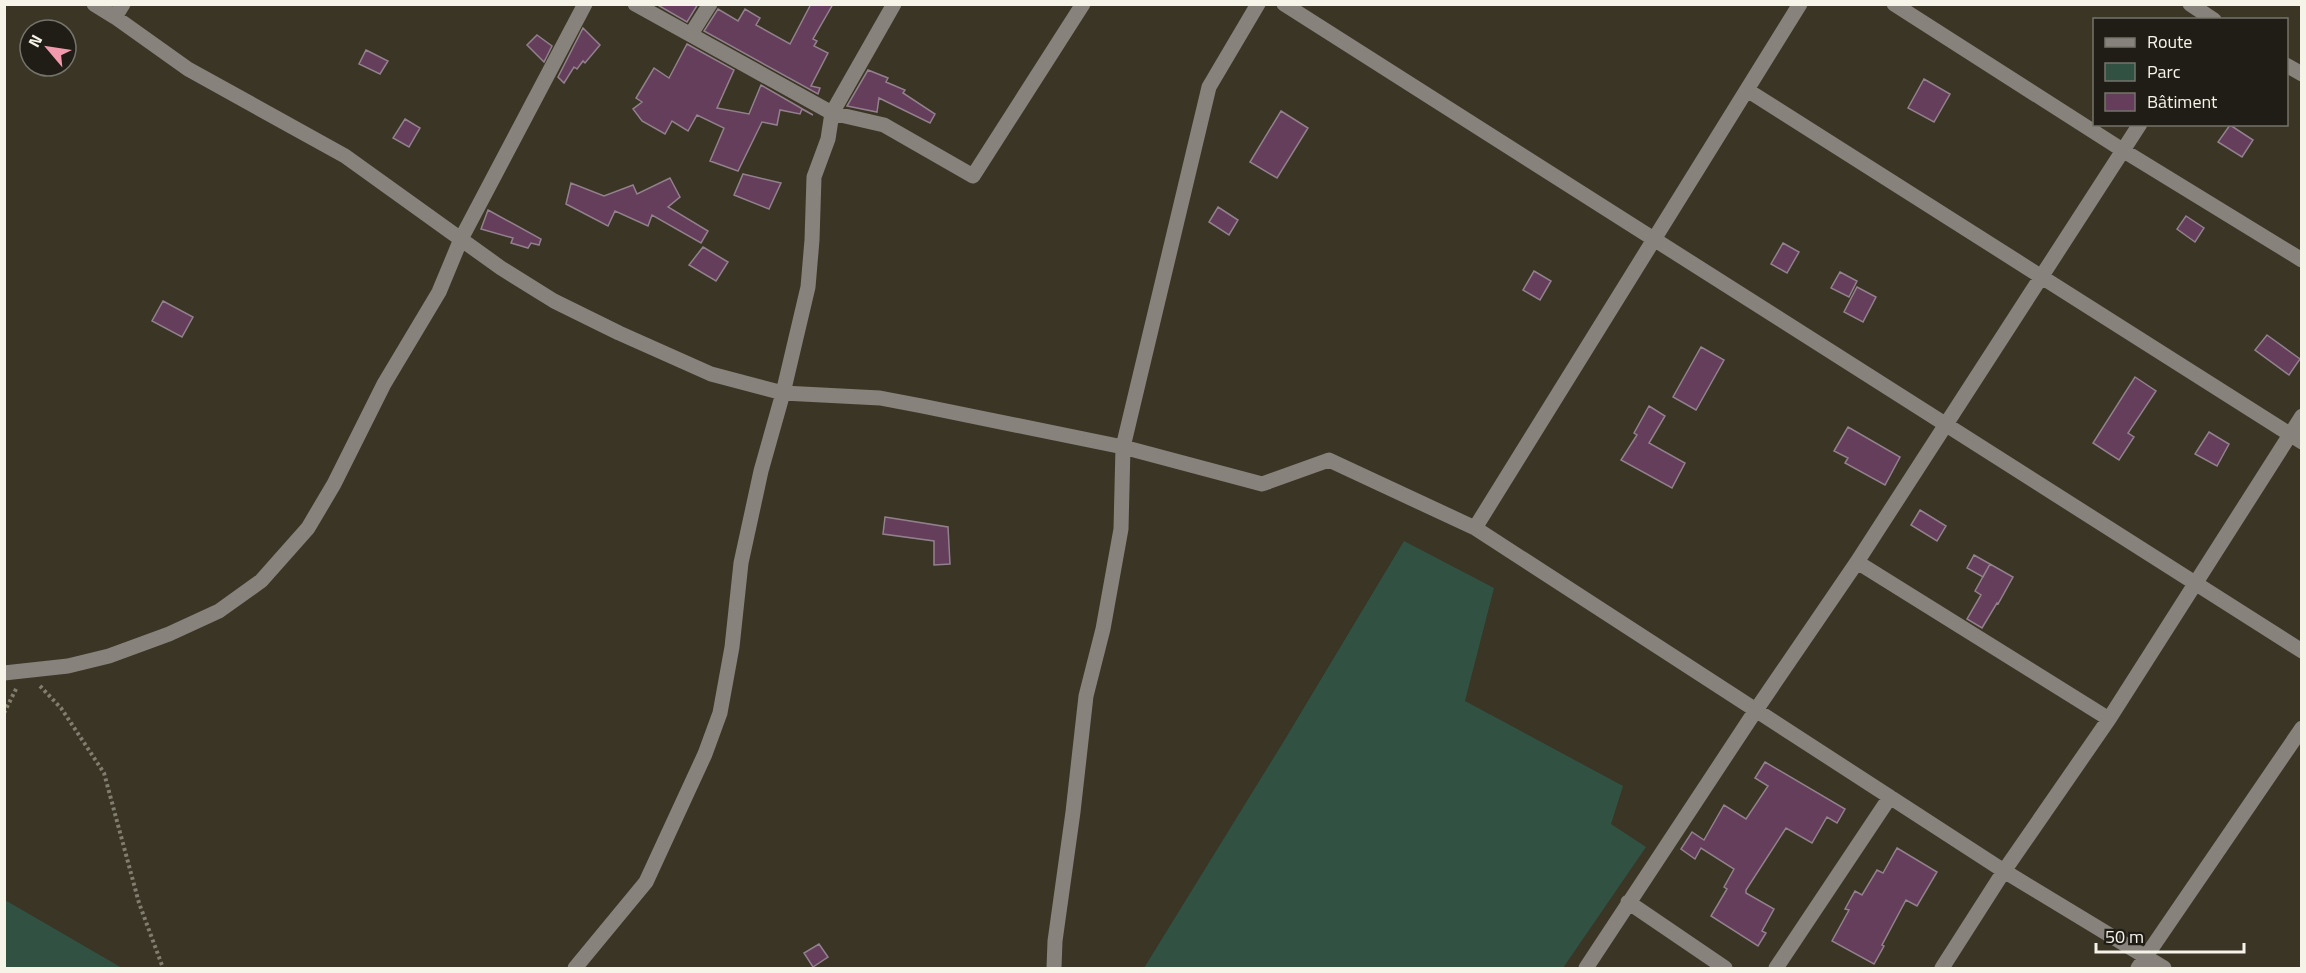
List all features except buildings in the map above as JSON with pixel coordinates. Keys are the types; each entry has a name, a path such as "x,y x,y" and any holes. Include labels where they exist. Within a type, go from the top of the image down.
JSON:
{"street":[{"path":"94,4 119,11 188,69 345,156 501,268 554,301 711,374 783,393 880,398 1123,447 1262,484 1329,460 1475,528 1890,796 2142,963 2164,969"},
{"path":"4,673 68,666 109,656 169,634 219,611 261,581 308,528 334,484 384,384 439,292 461,239 585,4"},
{"path":"635,4 832,113 884,125 973,176 1083,4"},
{"path":"691,34 710,4"},
{"path":"575,969 646,882 709,744 720,713 730,658 741,563 761,471 783,393 807,287 812,240 814,177 828,139 832,113 894,4"},
{"path":"1054,969 1055,940 1086,696 1103,629 1121,529 1123,447 1209,87 1258,4"},
{"path":"1284,4 2301,651"},
{"path":"1475,528 1800,4"},
{"path":"1894,4 2124,151 2301,260"},
{"path":"2190,4 2210,15"},
{"path":"2288,66 2301,74"},
{"path":"1747,90 2296,438"},
{"path":"1586,969 1628,902 1857,562 2139,126"},
{"path":"1942,969 2004,871 2109,718 2195,584 2296,438 2301,416"},
{"path":"1857,562 2109,718"},
{"path":"2142,963 2301,728"},
{"path":"1776,969 1890,796"},
{"path":"1628,902 1725,969"}],"path":[{"path":"4,713 24,670 61,708 104,773 139,903 163,969"}],"green space":[{"path":"1404,541 1494,588 1465,701 1623,786 1611,824 1646,847 1563,968 1144,968 1284,741"},
{"path":"5,900 122,968 5,968"}]}
